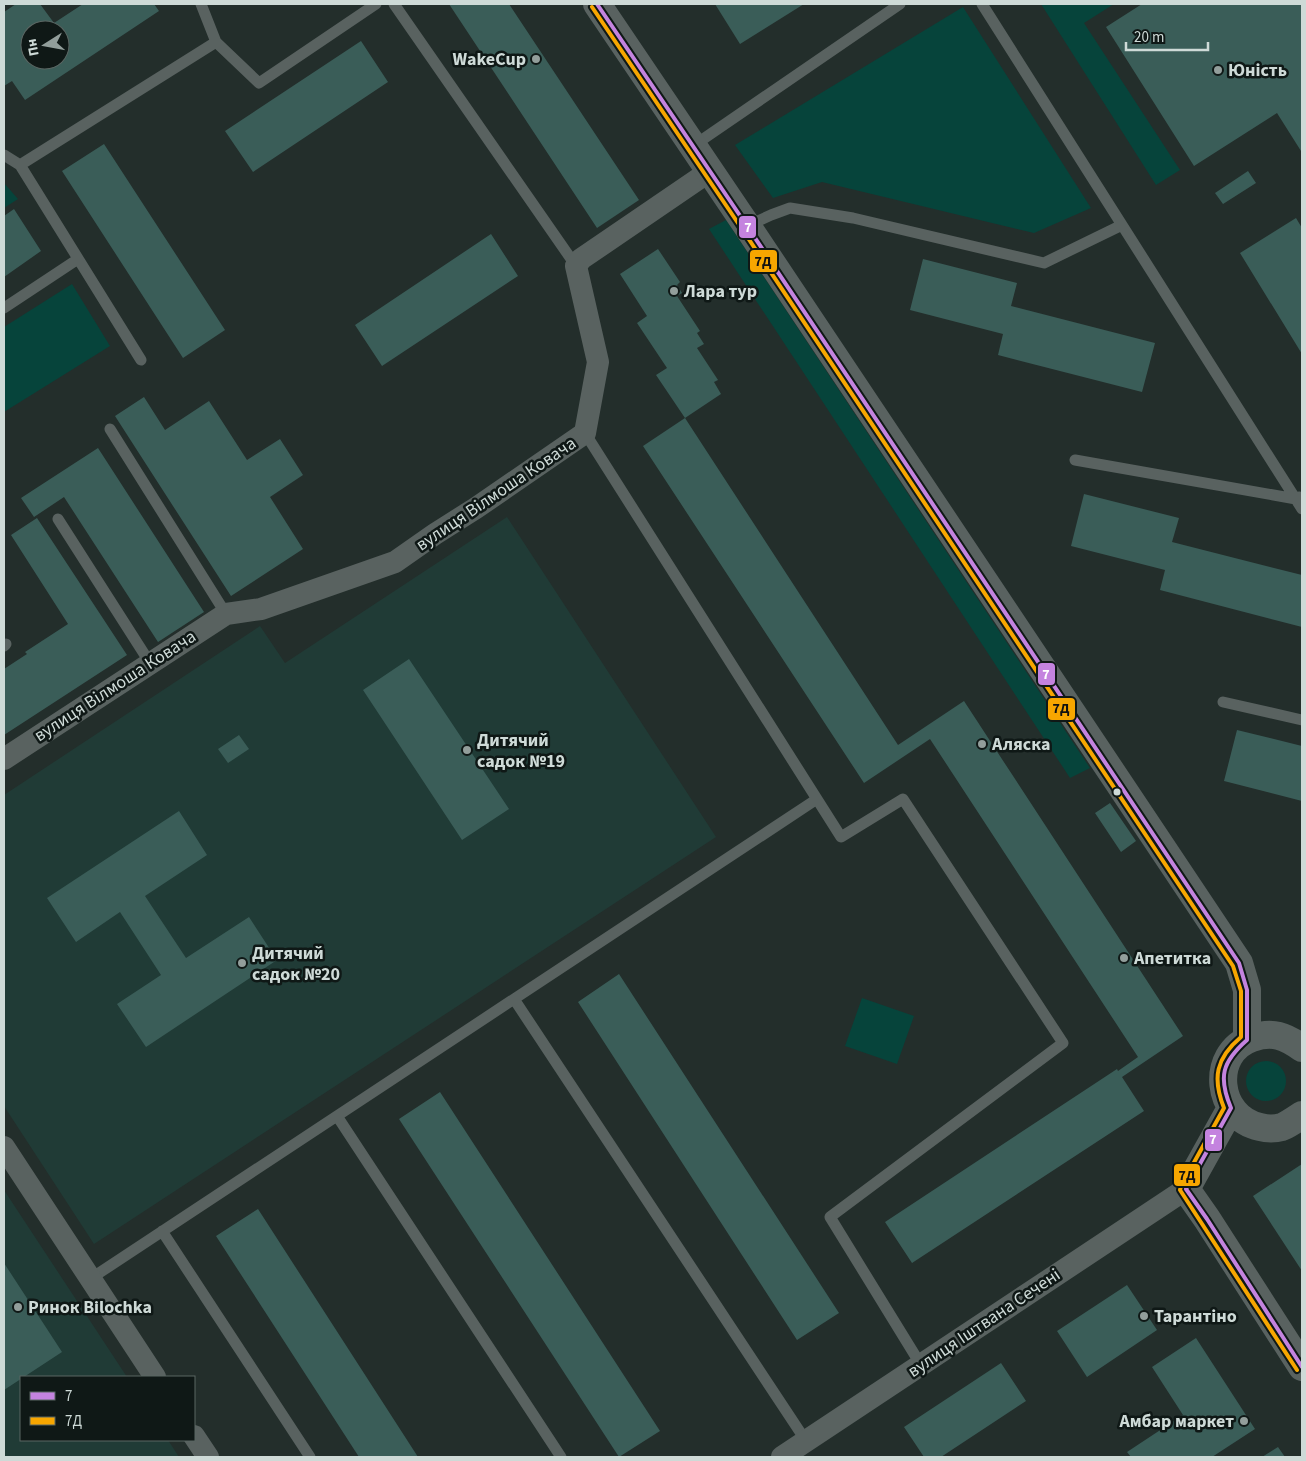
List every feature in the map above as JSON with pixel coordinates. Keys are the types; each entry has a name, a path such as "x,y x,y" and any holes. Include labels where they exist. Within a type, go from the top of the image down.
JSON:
{"street":[{"path":"598,4 1239,963 1247,990 1247,1040"},
{"path":"576,266 581,259 710,171"},
{"name":"вулиця Вілмоша Ковача","path":"4,759 226,614 261,609 395,562 585,433 598,362 576,266"},
{"path":"1302,1048 1290,1040 1276,1035 1261,1035 1247,1040 1235,1050 1226,1063 1222,1078 1224,1094 1231,1108 1240,1118 1253,1126 1267,1129 1281,1127 1302,1115"},
{"path":"1231,1108 1186,1189 1302,1367"},
{"path":"4,1147 154,1376"},
{"name":"вулиця Іштвана Сечені","path":"782,1457 1186,1189"},
{"path":"195,1438 208,1457"}],"lane":[{"path":"201,4 216,42 259,83 376,4"},
{"path":"394,4 576,266"},
{"path":"693,146 900,4"},
{"path":"982,4 1300,501"},
{"path":"20,165 216,42"},
{"path":"4,155 20,165 141,360"},
{"path":"747,226 771,214 790,208 853,218 1044,263 1122,225"},
{"path":"4,308 78,259"},
{"path":"110,429 226,614"},
{"path":"585,433 841,837 903,799 1063,1044 830,1217 921,1365"},
{"path":"1075,460 1300,501"},
{"path":"58,519 150,663"},
{"path":"1223,702 1302,720"},
{"path":"90,1279 817,799"},
{"path":"514,999 806,1442"},
{"path":"337,1116 561,1457"},
{"path":"162,1231 310,1457"}],"shaded area":[{"path":"507,517 716,837 94,1244 4,1106 4,795 260,626 285,663"},
{"path":"4,1190 126,1376 20,1376 20,1441 169,1441 179,1457 4,1457"}],"green space":[{"path":"1041,4 1114,4 1084,23 1180,170 1156,185"},
{"path":"963,7 1091,208 1034,233 822,182 773,198 735,145"},
{"path":"4,183 18,199 4,208"},
{"path":"726,220 1090,768 1070,778 709,229"},
{"path":"72,284 110,346 4,412 4,327"},
{"path":"862,998 914,1016 897,1064 845,1046"},
{"path":"1262,1061 1270,1061 1277,1064 1283,1070 1286,1081 1283,1092 1277,1098 1270,1101 1262,1101 1255,1098 1249,1092 1246,1085 1246,1077 1249,1070 1255,1064"}],"building":[{"path":"16,4 40,4 52,20 20,20 20,70 70,70 70,20 59,20 83,4 154,4 159,11 25,100 12,81 4,86 4,12"},
{"path":"449,4 509,4 639,200 597,228"},
{"path":"715,4 804,4 740,44"},
{"name":"Юність","path":"1142,4 1302,4 1302,150 1277,113 1194,166 1106,27"},
{"path":"361,41 388,82 253,172 225,131"},
{"path":"104,144 225,330 183,358 62,171"},
{"path":"1248,171 1256,183 1223,204 1215,193"},
{"path":"14,209 41,251 4,277 4,216"},
{"path":"1296,218 1302,228 1302,354 1240,253"},
{"path":"491,234 518,276 382,366 355,325"},
{"path":"658,249 680,282 677,285 682,293 677,296 700,331 697,333 704,344 697,348 718,380 714,382 721,394 685,418 656,375 667,368 637,323 647,316 620,274"},
{"path":"923,259 1017,283 1011,306 1155,343 1142,392 998,355 1003,334 910,310"},
{"path":"144,397 165,430 209,401 247,460 280,439 303,475 270,497 303,549 231,596 115,416"},
{"path":"685,418 898,745 964,701 1183,1036 1122,1077 1144,1111 912,1263 885,1222 1138,1057 930,739 864,783 643,446"},
{"path":"98,448 204,612 158,642 64,497 34,517 21,498"},
{"path":"1084,494 1179,518 1172,542 1302,575 1302,627 1160,590 1165,570 1071,546"},
{"path":"37,518 127,655 4,735 4,669 27,654 25,652 68,624 11,535"},
{"path":"409,659 509,809 462,840 363,690"},
{"path":"1237,730 1302,746 1302,801 1224,781"},
{"path":"239,735 249,749 228,763 218,749"},
{"path":"1110,803 1136,841 1121,852 1095,813"},
{"path":"179,811 207,855 145,896 186,958 249,917 277,960 146,1047 117,1004 161,975 120,912 76,942 47,898"},
{"path":"619,974 839,1313 797,1340 578,1002"},
{"path":"440,1092 660,1431 619,1457 399,1119"},
{"path":"1302,1164 1302,1271 1253,1196"},
{"path":"258,1209 418,1457 359,1457 216,1236"},
{"name":"Ринок Bilochka","path":"4,1263 62,1352 25,1376 20,1376 20,1380 4,1390"},
{"path":"1127,1285 1157,1330 1087,1377 1057,1331"},
{"path":"1196,1338 1255,1429 1212,1457 1131,1457 1127,1452 1183,1415 1152,1367"},
{"path":"1001,1363 1026,1401 941,1457 924,1457 904,1427"},
{"path":"1278,1447 1285,1457 1262,1457"}],"transit line":[{"name":"7","path":"597,4 1239,963 1247,990 1247,1040 1232,1056 1225,1071 1224,1087 1231,1108 1186,1189 1302,1367"},
{"name":"7Д","path":"592,7 1233,966 1241,991 1241,1037 1226,1053 1219,1069 1218,1087 1224,1108 1180,1190 1297,1370"}],"place":[{"name":"WakeCup","path":"536,59"},
{"name":"Юність","path":"1218,70"},
{"name":"Лара тур","path":"674,291"},
{"name":"Аляска","path":"982,744"},
{"name":"Дитячий садок №19","path":"467,750"},
{"name":"Апетитка","path":"1124,958"},
{"name":"Дитячий садок №20","path":"242,963"},
{"name":"Ринок Bilochka","path":"18,1307"},
{"name":"Тарантіно","path":"1144,1316"},
{"name":"Амбар маркет","path":"1244,1421"}]}
